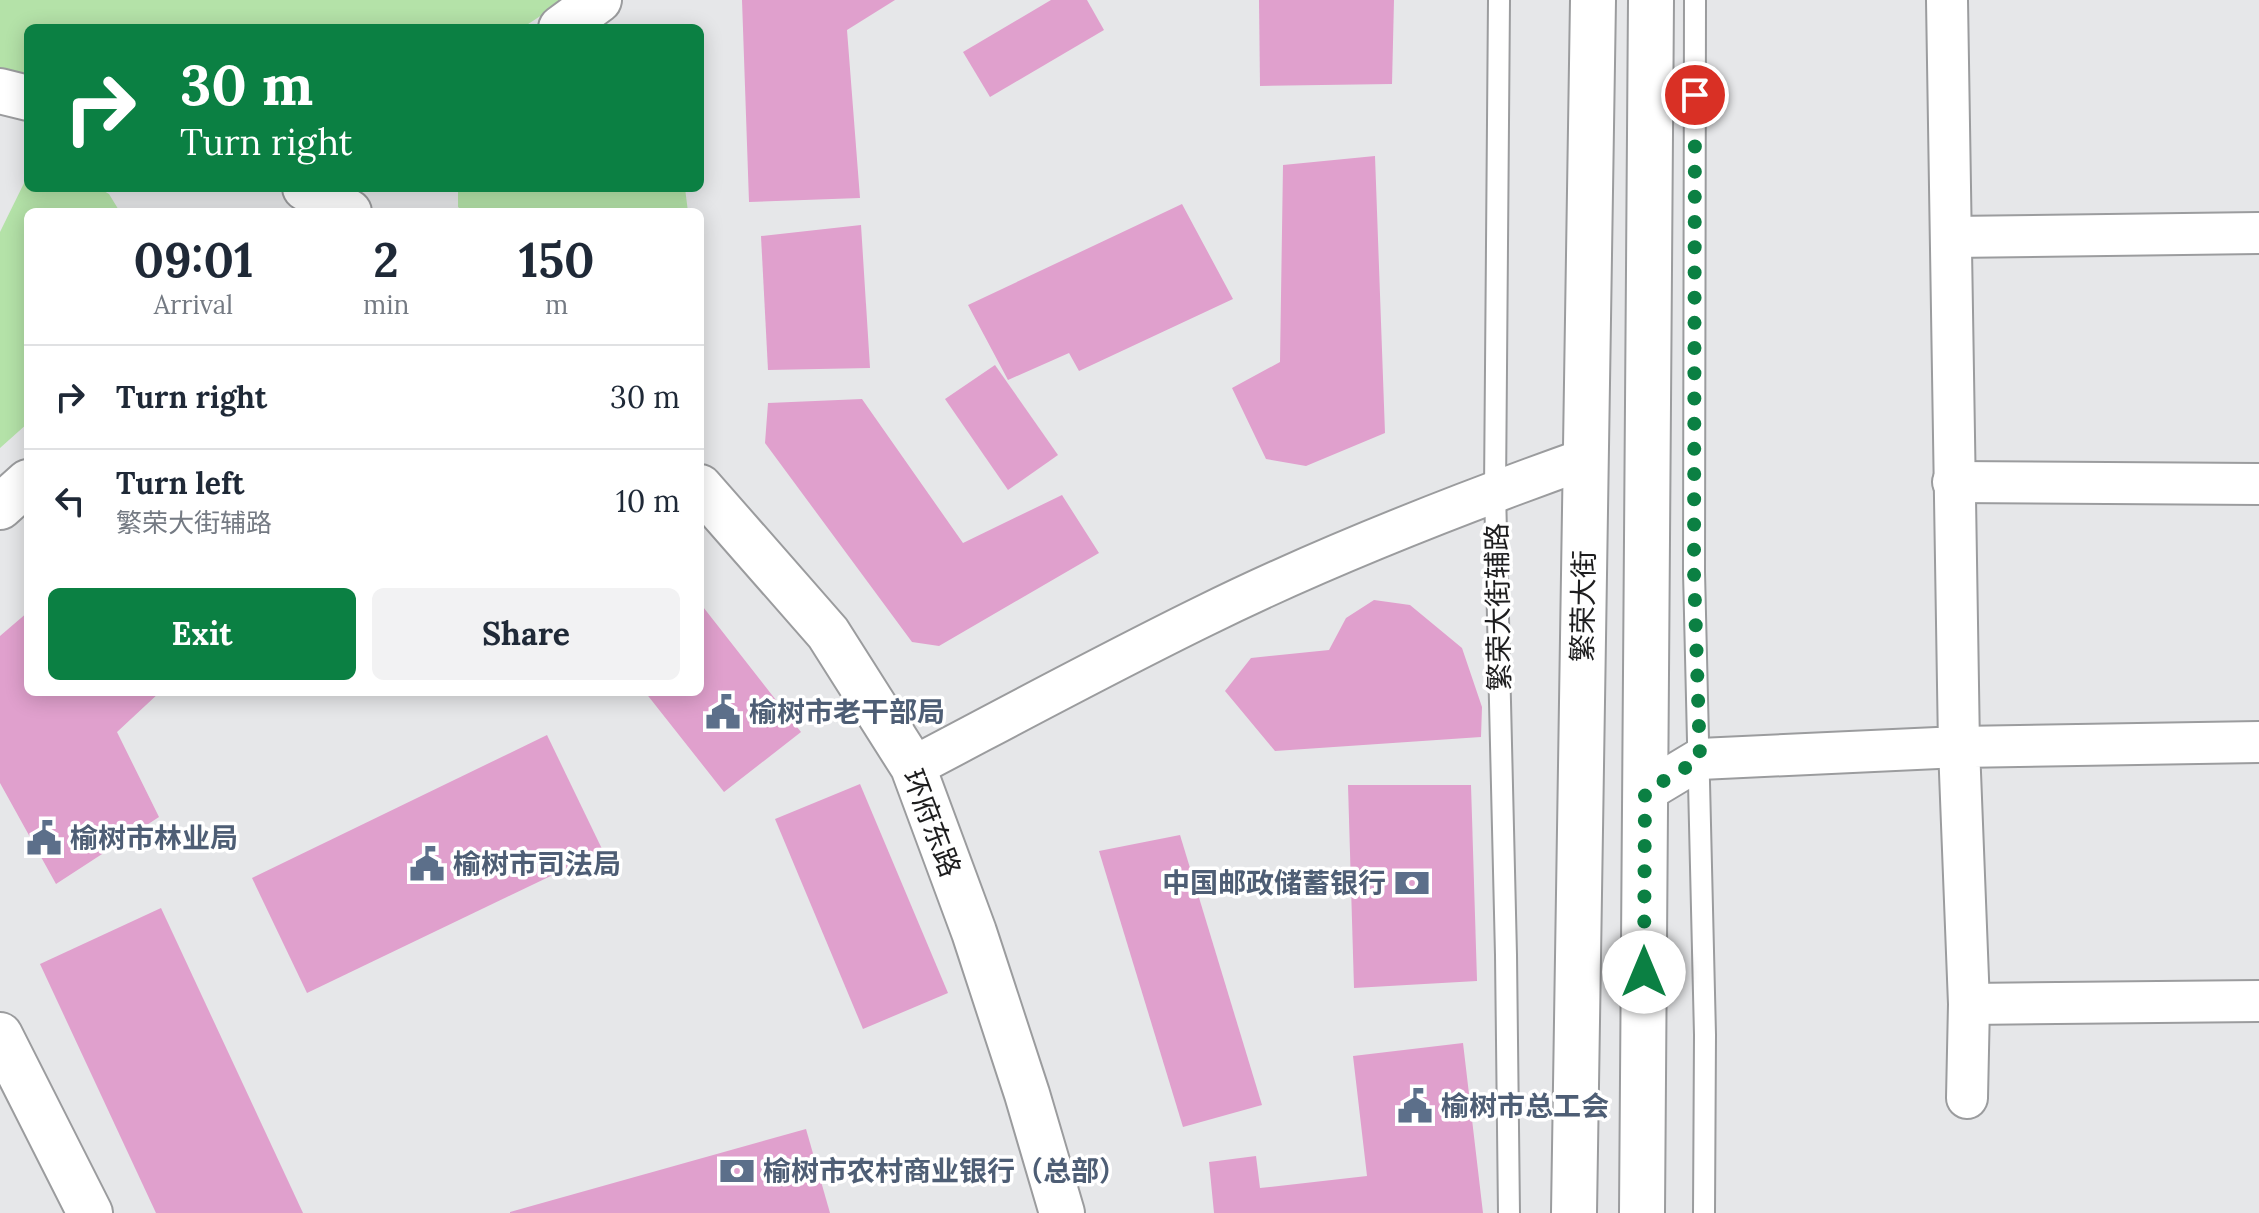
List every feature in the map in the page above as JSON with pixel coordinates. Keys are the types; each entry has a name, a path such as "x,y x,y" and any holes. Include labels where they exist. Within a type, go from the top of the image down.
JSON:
{"main road":[{"path":"566,24 599,0"},
{"name":"繁荣大街","path":"1574,1213 1593,0"},
{"path":"1642,1213 1651,0"},
{"path":"0,91 24,97"},
{"path":"0,507 24,486"},
{"name":"环府东路","path":"704,492 828,633 913,767 974,932 1062,1213"},
{"path":"0,1035 90,1213"}],"street":[{"path":"1947,0 1953,482 1969,1004 1967,1098"},
{"path":"1951,237 2259,233"},
{"path":"913,767 1205,615 1352,548 1585,459"},
{"path":"1953,482 2259,484"},
{"path":"1645,792 1700,759 1959,747 2259,742"},
{"path":"1969,1004 2259,1001"}],"lane":[{"name":"繁荣大街辅路","path":"1499,0 1495,491 1509,1213"},
{"path":"1695,0 1694,572 1705,1035 1704,1213"}],"green space":[{"path":"0,0 565,0 528,24 24,24 24,103 0,98"},
{"path":"24,183 24,192 106,192 118,208 24,208 24,427 0,448 0,232"},
{"path":"458,192 686,192 688,208 459,208"}],"building":[{"path":"742,0 895,0 847,30 860,198 749,202"},
{"path":"1051,0 1087,0 1104,30 990,97 963,52"},
{"path":"1259,0 1394,0 1392,84 1260,86"},
{"path":"1375,156 1385,433 1306,466 1266,459 1232,388 1280,362 1283,165"},
{"path":"1182,204 1233,299 1079,371 1069,353 1008,380 968,305"},
{"path":"861,225 870,368 768,370 761,236"},
{"path":"995,365 1058,455 1008,490 945,399"},
{"path":"862,399 963,543 1062,495 1099,553 939,646 912,642 765,443 768,403"},
{"path":"1374,600 1410,605 1462,648 1482,707 1481,737 1275,751 1225,691 1251,658 1329,650 1346,618"},
{"name":"榆树市老干部局","path":"704,608 801,732 724,792 648,696 704,696"},
{"path":"24,615 24,696 156,696 117,732 159,817 56,884 0,783 0,636"},
{"name":"榆树市司法局","path":"547,735 603,851 307,993 252,878"},
{"path":"860,784 948,993 863,1029 775,819"},
{"name":"中国邮政储蓄银行","path":"1348,785 1471,785 1477,981 1354,988"},
{"path":"1180,835 1262,1105 1183,1127 1099,851"},
{"path":"161,908 303,1213 156,1213 40,964"},
{"name":"榆树市总工会","path":"1463,1043 1483,1213 1214,1213 1209,1162 1256,1156 1260,1188 1367,1176 1353,1056"},
{"name":"榆树市农村商业银行（总部）","path":"806,1129 830,1213 510,1213 510,1212"}],"place":[{"name":"榆树市老干部局","path":"723,712"},
{"name":"榆树市林业局","path":"44,838"},
{"name":"榆树市司法局","path":"427,864"},
{"name":"中国邮政储蓄银行","path":"1412,883"},
{"name":"榆树市总工会","path":"1415,1106"},
{"name":"榆树市农村商业银行（总部）","path":"737,1171"}],"route":[{"path":"1644,972 1645,792 1700,759 1694,572 1695,95"}]}
